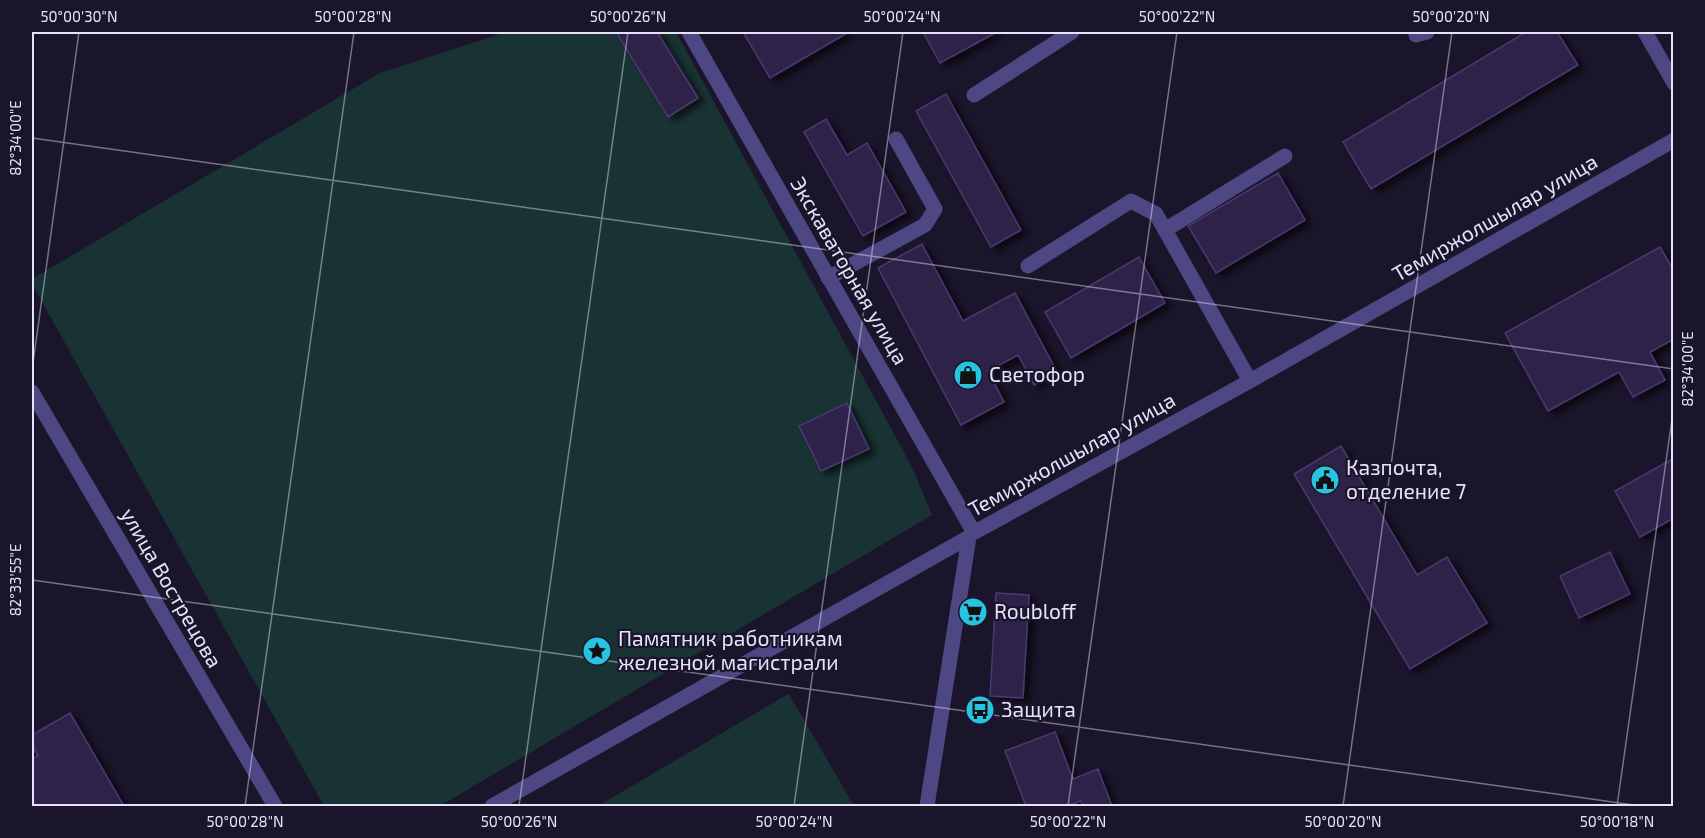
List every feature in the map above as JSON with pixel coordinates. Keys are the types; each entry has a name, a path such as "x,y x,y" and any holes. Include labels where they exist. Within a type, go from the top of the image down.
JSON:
{"street":[{"name":"Экскаваторная улица","path":"689,32 971,534"},
{"path":"974,95 1072,32"},
{"path":"1645,32 1674,82"},
{"path":"828,278 925,225 935,209 896,139"},
{"name":"Темиржолшылар улица","path":"492,807 971,534 1250,381 1674,140"},
{"path":"1166,230 1285,156"},
{"path":"1028,266 1131,201 1156,214 1250,381"},
{"name":"улица Вострецова","path":"32,392 275,807"},
{"path":"927,807 971,534"}],"green space":[{"path":"506,32 676,32 912,467 932,515 440,806 324,806 32,284 32,279 380,73"},
{"path":"788,694 854,806 598,806"}],"building":[{"path":"616,32 657,32 698,98 668,117"},
{"path":"743,32 849,32 770,78"},
{"path":"923,32 997,32 940,63"},
{"path":"1526,32 1557,32 1578,65 1371,189 1343,142"},
{"path":"946,94 1021,230 991,247 916,111"},
{"path":"826,119 847,155 867,143 906,212 863,236 804,132"},
{"path":"1278,173 1305,220 1216,273 1188,226"},
{"path":"922,244 963,321 1015,293 1057,372 1034,385 1018,355 988,371 1004,402 961,425 878,268"},
{"path":"1660,247 1674,271 1674,339 1650,352 1665,380 1633,397 1619,372 1548,411 1505,333"},
{"path":"1139,257 1165,303 1071,358 1045,312"},
{"path":"847,403 869,449 821,471 799,426"},
{"path":"1341,446 1417,575 1447,557 1487,623 1410,669 1294,474"},
{"path":"1674,458 1674,518 1640,537 1615,491"},
{"path":"1610,552 1630,594 1579,618 1560,576"},
{"path":"996,593 1029,595 1023,698 990,696"},
{"path":"70,713 124,806 32,806 32,759 38,756 32,744 32,735"},
{"path":"1055,732 1073,779 1098,769 1112,806 1083,806 1081,801 1066,806 1026,806 1005,751"}],"place":[{"name":"Светофор","path":"968,375"},
{"name":"Казпочта, отделение 7","path":"1325,480"},
{"name":"Roubloff","path":"973,612"},
{"name":"Памятник работникам железной магистрали","path":"597,651"},
{"name":"Защита","path":"980,710"}]}
